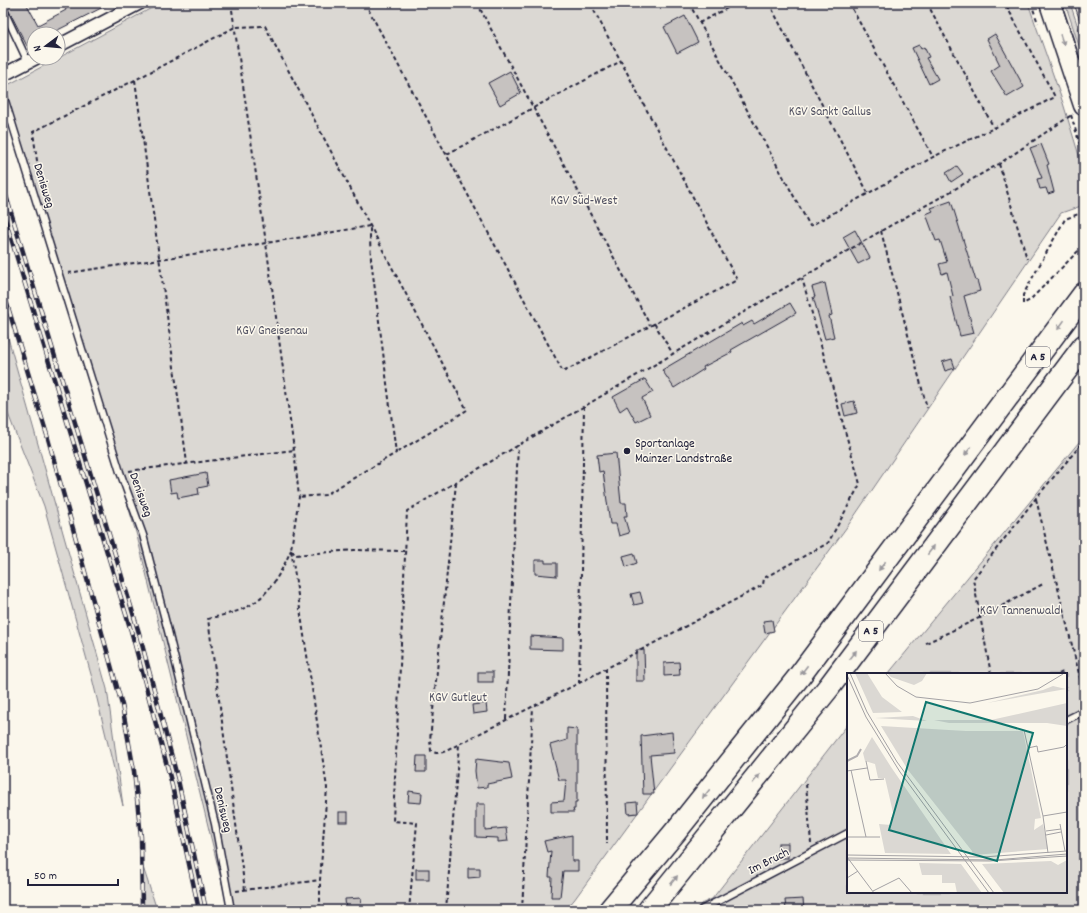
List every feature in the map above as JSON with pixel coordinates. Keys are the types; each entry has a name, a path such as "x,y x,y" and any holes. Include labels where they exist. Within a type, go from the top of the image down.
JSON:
{"highway":[{"name":"A 5","path":"610,910 676,831 798,678 1084,294"},
{"name":"A 5","path":"649,910 829,688 1084,346"}],"main road":[{"path":"1050,3 1081,110"}],"street":[{"path":"66,41 123,7 140,3"},
{"path":"3,75 26,63"}],"lane":[{"path":"3,9 26,49"},
{"name":"Denisweg","path":"3,94 120,472 143,535 215,824 231,910"},
{"path":"1067,720 1084,711"},
{"name":"Im Bruch","path":"701,910 847,834"}],"path":[{"path":"231,3 266,243 299,497 291,549 281,571 270,588 256,601 241,610 208,620 245,890"},
{"path":"365,3 563,372 654,322 737,280 590,3"},
{"path":"477,3 650,325"},
{"path":"689,3 810,226 933,157 1055,97 1005,3"},
{"path":"700,23 737,3"},
{"path":"769,3 868,193"},
{"path":"849,3 933,157"},
{"path":"927,3 994,128"},
{"path":"39,178 33,132 135,80 235,26 265,26 467,410 325,495 299,497"},
{"path":"447,154 621,61"},
{"path":"135,80 187,463"},
{"path":"409,910 417,823 393,821 404,551 407,512 881,231 999,164 1071,114 1081,110"},
{"path":"999,164 1027,258"},
{"path":"1084,212 1065,219 1022,295 1023,304 1030,300 1084,245"},
{"path":"59,274 370,226"},
{"path":"370,226 371,259 396,452"},
{"path":"881,231 927,408"},
{"path":"456,483 430,740 430,748 434,753 439,754 506,719 533,707 763,585 764,578 828,543 860,484 802,278"},
{"path":"654,322 673,354"},
{"path":"579,683 584,407"},
{"path":"991,673 973,578 1036,498 1084,441"},
{"path":"506,719 518,445"},
{"path":"120,472 294,450"},
{"path":"1036,498 1084,694"},
{"path":"291,549 295,555 354,550 404,551"},
{"path":"291,549 327,788 320,880 320,910"},
{"path":"926,643 981,618 1043,584"},
{"path":"606,668 607,844"},
{"path":"1060,673 1065,671"},
{"path":"522,910 533,707"},
{"path":"446,910 459,744"},
{"path":"806,784 812,852"},
{"path":"228,892 320,880"}],"green space":[{"path":"161,3 1028,3 1063,103 1084,172 1084,205 1061,213 849,524 574,900 565,910 228,910 137,536 4,87 43,66 66,66 66,54"},
{"path":"1065,3 1070,3 1084,45 1084,61"},
{"path":"3,320 107,689 123,806 92,678 44,506 3,401"},
{"name":"KGV Tannenwald","path":"1084,436 1084,910 975,910 974,905 963,910 696,910 701,904 712,899 847,725 847,893 1067,893 1067,673 889,673"},
{"path":"142,864 157,910 142,910"}],"building":[{"path":"5,3 26,3 38,25 66,10 63,3 111,3 66,26 26,26 26,44"},
{"path":"685,16 698,42 677,53 664,27"},
{"path":"995,34 1024,87 1007,97 991,71 1000,65 987,39"},
{"path":"919,45 921,49 924,47 929,57 926,58 938,79 929,84 912,48"},
{"path":"510,71 521,93 500,105 488,83"},
{"path":"1041,144 1049,164 1047,165 1054,192 1048,194 1046,188 1040,189 1037,179 1042,178 1030,148"},
{"path":"957,166 963,174 951,182 946,173"},
{"path":"951,201 980,291 964,296 974,333 960,336 950,297 953,296 947,272 942,274 939,264 947,262 940,240 936,241 926,214 933,211 931,208"},
{"path":"855,230 870,258 858,264 843,237"},
{"path":"825,283 832,315 829,316 834,337 825,339 813,297 815,297 812,287"},
{"path":"790,303 796,313 731,350 732,352 703,367 704,369 674,388 662,370 742,323 743,326 752,321 754,324"},
{"path":"952,359 955,368 945,371 942,362"},
{"path":"645,379 653,392 642,398 650,415 636,422 627,406 620,411 613,397"},
{"path":"854,401 857,413 845,416 842,404"},
{"path":"616,453 621,503 626,503 627,516 624,516 629,533 619,536 616,524 610,524 603,471 599,472 597,455"},
{"path":"206,473 208,486 198,488 199,494 178,498 177,492 171,493 169,480"},
{"path":"634,553 637,563 626,567 623,556"},
{"path":"535,560 545,560 545,563 557,563 557,576 535,574"},
{"path":"640,592 643,603 634,605 631,594"},
{"path":"772,620 774,631 765,633 763,621"},
{"path":"530,636 563,638 563,650 530,649"},
{"path":"636,650 644,650 645,681 636,681"},
{"path":"679,662 680,675 664,676 664,663"},
{"path":"478,672 493,672 493,682 478,682"},
{"path":"486,703 487,712 473,714 472,705"},
{"path":"567,728 577,729 577,802 575,802 575,809 573,809 574,812 551,812 551,802 564,801 566,780 559,780 550,745 567,740"},
{"path":"672,732 674,753 650,755 654,794 643,794 641,736"},
{"path":"417,756 426,756 426,772 416,772"},
{"path":"476,759 509,763 512,779 487,784 487,787 477,788 475,771"},
{"path":"409,791 422,793 421,803 408,802"},
{"path":"637,802 638,813 628,814 627,803"},
{"path":"476,804 485,804 485,830 506,828 508,841 498,842 498,838 476,837"},
{"path":"339,812 348,812 348,822 339,822"},
{"path":"572,835 572,861 578,861 578,871 563,871 560,897 551,897 552,877 549,877 551,851 547,852 544,841"},
{"path":"778,843 788,843 788,858 778,858"},
{"path":"468,868 480,868 480,877 468,878"},
{"path":"416,869 429,869 429,879 416,879"},
{"path":"361,898 362,910 346,910 345,899"},
{"path":"803,899 804,910 786,910 785,900"}],"tram line":[{"path":"1061,3 1084,72"},
{"path":"1074,3 1084,33"}],"railway":[{"path":"3,186 139,633 178,780 206,910"},
{"path":"3,212 132,634 171,781 199,910"},
{"path":"3,291 47,435 122,705 134,771 141,837 142,910"}],"place":[{"name":"Sportanlage Mainzer Landstraße","path":"627,451"}],"park label":[{"name":"KGV Sankt Gallus","path":"830,112"},
{"name":"KGV Süd-West","path":"584,201"},
{"name":"KGV Gneisenau","path":"272,331"},
{"name":"KGV Gutleut","path":"458,698"}]}
